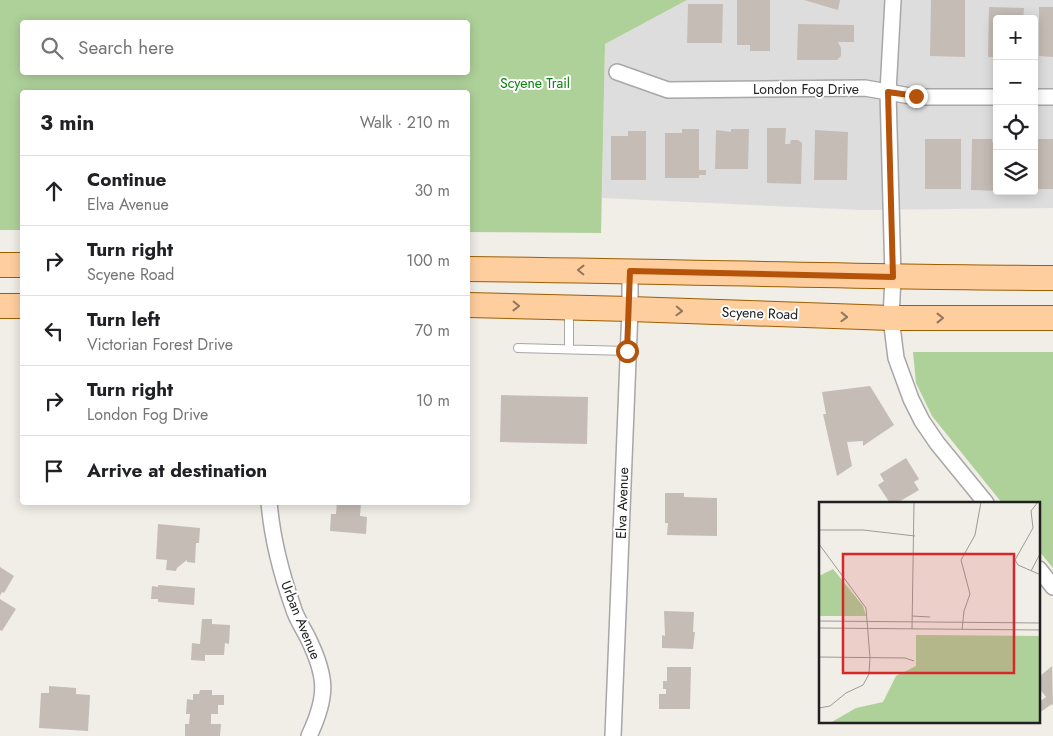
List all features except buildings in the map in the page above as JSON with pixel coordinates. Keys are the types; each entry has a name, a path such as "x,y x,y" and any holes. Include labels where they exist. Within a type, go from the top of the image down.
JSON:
{"main road":[{"path":"0,265 20,265"},
{"path":"470,269 1053,278"},
{"name":"Scyene Road","path":"470,305 891,318 1053,318"},
{"path":"0,306 20,306"}],"street":[{"path":"893,0 888,92 893,277 891,318 896,358 911,399 922,421 937,443 984,502"},
{"name":"London Fog Drive","path":"617,72 668,90 865,88 916,96 993,96"},
{"path":"1038,96 1053,96"},
{"name":"Elva Avenue","path":"613,736 630,271"},
{"name":"Urban Avenue","path":"269,505 271,529 282,576 294,610 312,646 323,676 323,699 310,736"},
{"path":"1040,571 1053,587"}],"lane":[{"path":"569,308 569,349"},
{"path":"518,348 627,351"}],"shaded area":[{"path":"687,0 1053,0 1053,208 861,210 602,198 605,44"}],"green space":[{"name":"Scyene Trail","path":"0,0 687,0 605,44 601,233 470,232 470,90 20,90 20,230 0,230"},
{"path":"913,352 1053,352 1053,568 1040,552 1040,502 1001,502 932,416 916,383"}],"route":[{"path":"627,351 630,271 893,277 888,92 916,96"}]}
